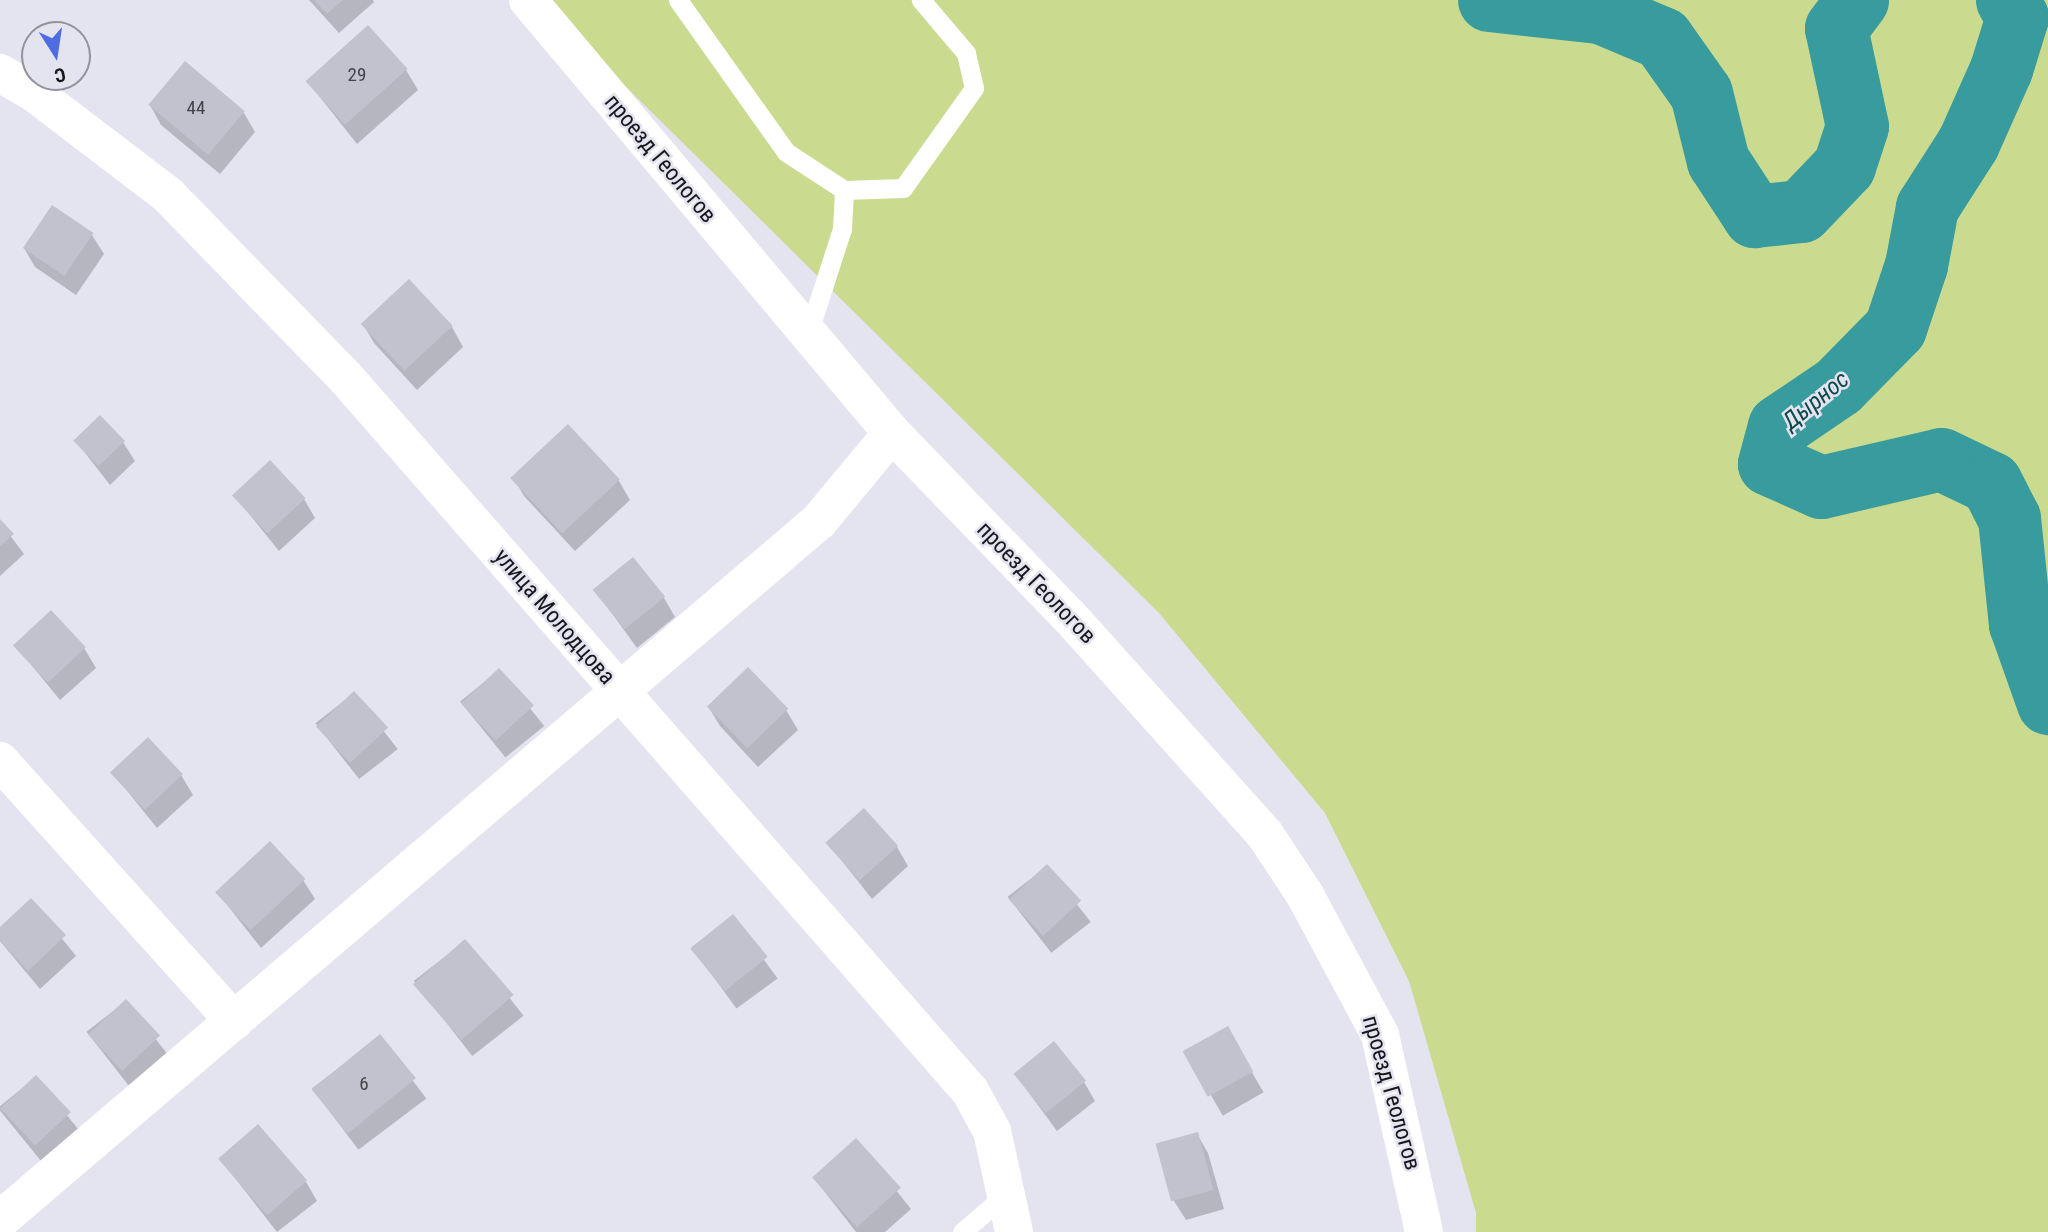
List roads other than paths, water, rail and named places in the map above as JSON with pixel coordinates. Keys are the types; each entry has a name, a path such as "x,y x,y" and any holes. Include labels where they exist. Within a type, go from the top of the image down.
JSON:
{"street":[{"name":"проезд Геологов","path":"528,0 892,433 1069,616 1264,832 1305,895 1380,1035 1424,1232"},
{"name":"улица Молодцова","path":"0,73 33,92 168,195 346,378 970,1091 992,1131 1014,1232"},
{"path":"0,1220 819,521 892,433"},
{"path":"0,761 234,1021"}],"lane":[{"path":"678,0 786,152 844,190 903,188 974,88 966,53 921,0"},
{"path":"807,334 842,229 844,190"},
{"path":"962,1232 1006,1194"}],"waterway":[{"name":"Дырнос","path":"1489,0 1600,12 1662,38 1701,93 1718,161 1754,216 1801,211 1844,166 1857,126 1836,28 1857,0"},
{"name":"Дырнос","path":"2007,0 2017,17 2001,69 1968,143 1927,207 1916,265 1895,328 1838,386 1779,426 1769,464 1821,487 1941,459 1991,483 2009,518 2020,624 2048,703"}]}
